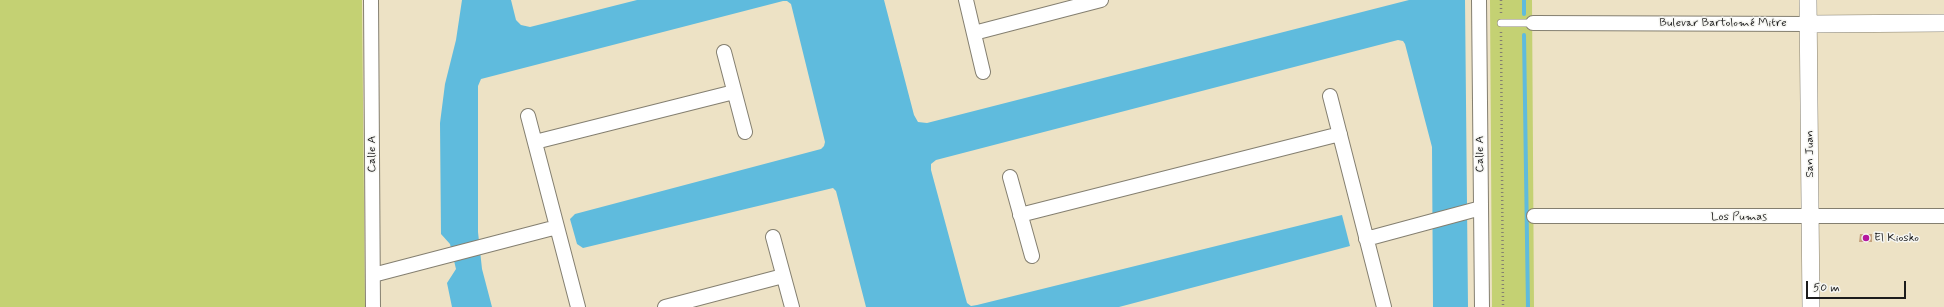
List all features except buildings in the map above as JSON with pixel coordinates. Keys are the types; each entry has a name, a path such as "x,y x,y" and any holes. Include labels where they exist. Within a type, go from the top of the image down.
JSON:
{"street":[{"name":"Calle A","path":"371,0 373,307"},
{"path":"966,0 983,72"},
{"path":"974,33 1101,0"},
{"name":"Calle A","path":"1479,0 1482,307"},
{"name":"San Juan","path":"1808,0 1811,307"},
{"name":"Bulevar Bartolomé Mitre","path":"1533,23 1944,23"},
{"path":"724,52 745,132"},
{"path":"535,142 734,92"},
{"path":"1330,96 1384,307"},
{"path":"528,116 578,307"},
{"path":"1020,215 1340,134"},
{"path":"1010,177 1032,256"},
{"path":"1366,239 1481,208"},
{"name":"Los Pumas","path":"1534,216 1944,216"},
{"path":"373,275 557,227"},
{"path":"773,237 792,307"},
{"path":"665,307 784,276"}],"lane":[{"name":"Bulevar Bartolomé Mitre","path":"1501,23 1533,23"}],"path":[{"path":"1501,0 1503,307"}],"green space":[{"path":"0,0 362,0 365,307 0,307"},
{"path":"1490,0 1532,0 1534,307 1492,307"}],"water":[{"path":"462,0 511,0 516,20 521,25 530,27 637,0 884,0 914,115 918,122 927,123 1409,0 1465,0 1468,307 1433,307 1432,147 1405,44 1403,41 1398,40 936,160 931,164 931,170 967,303 971,306 1342,215 1350,246 1119,307 866,307 836,191 833,188 583,248 577,244 570,219 575,214 821,149 824,146 825,142 791,4 787,1 783,1 481,79 478,86 478,232 482,269 492,307 452,307 447,283 456,269 450,244 441,234 440,123 445,84 456,40"}],"waterway":[{"path":"1524,0 1524,14"},
{"path":"1524,35 1528,307"}],"place":[{"name":"El Kiosko","path":"1866,238"}]}
